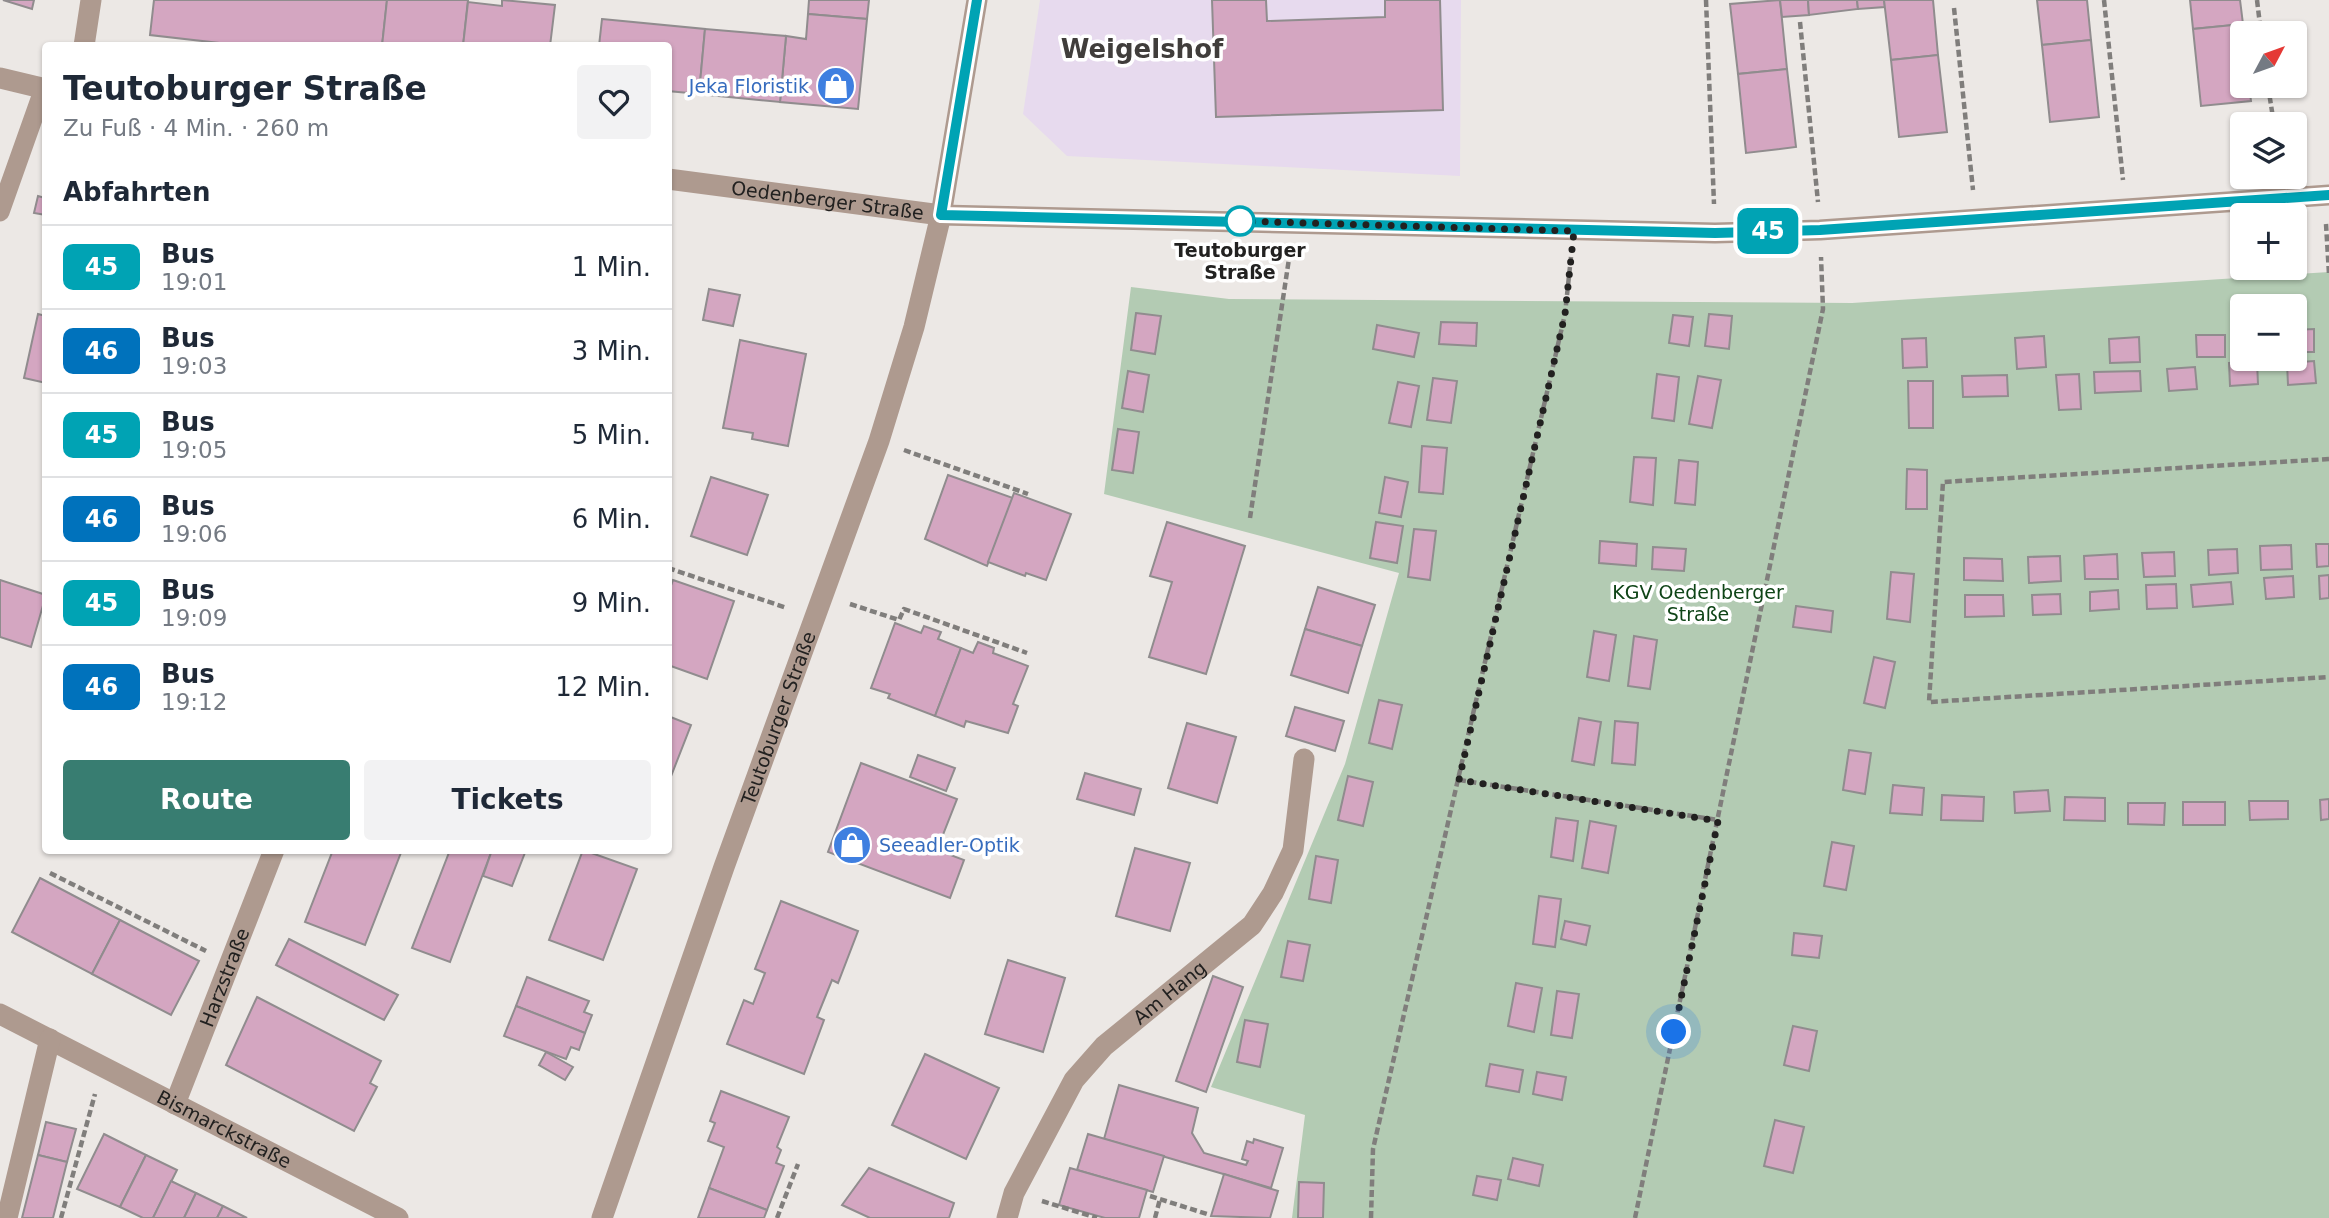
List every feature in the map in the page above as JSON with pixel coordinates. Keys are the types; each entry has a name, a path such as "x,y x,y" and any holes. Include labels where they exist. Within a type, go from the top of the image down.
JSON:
{"street":[{"path":"85,42 91,0"},
{"name":"Teutoburger Straße","path":"603,1218 724,867 879,441 914,327 941,215 977,0"},
{"path":"0,78 42,88"},
{"name":"Oedenberger Straße","path":"672,179 941,215 1715,233 1820,230 2327,195"},
{"name":"Am Hang","path":"1007,1218 1014,1193 1074,1080 1104,1046 1252,925 1266,904 1293,849 1304,759"},
{"name":"Harzstraße","path":"175,1104 272,854"},
{"name":"Bismarckstraße","path":"0,1014 398,1218"},
{"path":"7,1218 50,1039"}],"lane":[{"path":"0,212 42,97"}],"path":[{"path":"1706,0 1715,233"},
{"path":"2104,0 2127,209"},
{"path":"2256,0 2259,21"},
{"path":"1954,8 1975,219"},
{"path":"1635,1218 1823,309 1820,230 1800,22"},
{"path":"2327,195 2329,274"},
{"path":"1250,517 1295,223"},
{"path":"1371,1218 1373,1149 1565,314 1574,231"},
{"path":"879,441 1028,494"},
{"path":"2329,459 1943,482 1929,702 2329,677"},
{"path":"672,569 815,618"},
{"path":"823,595 899,621 904,609 1027,653"},
{"path":"1459,780 1718,821"},
{"path":"50,873 194,945"},
{"path":"61,1218 102,1066"},
{"path":"777,1218 799,1164"},
{"path":"1014,1193 1097,1218"},
{"path":"1150,1196 1207,1214"},
{"path":"1155,1218 1160,1199"}],"shaded area":[{"path":"1040,0 1461,0 1460,176 1067,156 1023,114"}],"green space":[{"name":"KGV Oedenberger Straße","path":"2329,272 2329,1218 1292,1218 1305,1115 1211,1087 1345,764 1399,573 1104,494 1131,287 1229,299 1852,303 2230,278 2307,280 2307,273"}],"building":[{"path":"3,0 34,0 32,9"},
{"path":"154,0 387,0 382,42 211,42 150,35"},
{"path":"387,0 468,0 463,42 382,42"},
{"path":"502,0 555,5 550,42 463,42 468,2 502,6"},
{"path":"809,0 869,0 867,19 808,14"},
{"path":"1212,0 1266,0 1267,21 1385,17 1385,0 1440,0 1443,110 1216,117"},
{"path":"1780,0 1787,69 1738,74 1730,4"},
{"path":"1780,0 1808,0 1809,15 1782,17"},
{"path":"1808,0 1857,0 1858,9 1809,15"},
{"path":"1857,0 1884,0 1885,7 1858,9"},
{"path":"1884,0 1933,0 1938,55 1891,60"},
{"path":"2037,0 2087,0 2091,40 2042,45"},
{"path":"2190,0 2240,0 2243,21 2230,21 2230,25 2193,29"},
{"path":"808,14 867,19 858,109 780,102 786,36 806,39"},
{"path":"602,19 705,29 699,94 672,91 672,42 599,42"},
{"path":"2230,25 2230,98 2251,98 2251,101 2201,106 2193,29"},
{"path":"705,29 786,36 780,102 699,94"},
{"path":"2091,40 2099,117 2050,122 2042,45"},
{"path":"1938,55 1947,132 1899,137 1891,60"},
{"path":"1787,69 1796,147 1746,153 1738,74"},
{"path":"38,196 42,197 42,214 34,213"},
{"path":"709,289 740,295 733,326 703,320"},
{"path":"1136,313 1161,316 1155,354 1131,350"},
{"path":"38,314 42,315 42,382 24,378"},
{"path":"1709,314 1732,316 1729,349 1705,346"},
{"path":"1673,315 1693,317 1689,346 1669,343"},
{"path":"1441,322 1477,323 1476,346 1439,344"},
{"path":"1377,325 1419,333 1414,357 1373,349"},
{"path":"2307,329 2314,329 2314,352 2307,352"},
{"path":"2196,335 2225,335 2225,357 2197,357"},
{"path":"2044,336 2046,367 2017,369 2015,338"},
{"path":"2139,337 2140,362 2110,363 2109,339"},
{"path":"1926,338 1927,367 1903,368 1902,339"},
{"path":"740,340 806,354 788,446 752,439 753,433 723,428"},
{"path":"2314,361 2316,383 2288,385 2287,371 2307,371 2307,362"},
{"path":"2229,363 2230,371 2257,371 2258,384 2230,386"},
{"path":"2195,367 2197,389 2169,391 2167,369"},
{"path":"1128,371 1149,375 1143,412 1122,408"},
{"path":"2140,371 2141,391 2095,393 2094,372"},
{"path":"1657,374 1679,377 1674,421 1652,418"},
{"path":"2079,374 2081,409 2059,410 2056,375"},
{"path":"2007,375 2008,396 1963,397 1962,376"},
{"path":"1698,376 1721,380 1712,428 1689,424"},
{"path":"1433,378 1457,381 1451,423 1427,420"},
{"path":"1908,381 1933,381 1933,428 1909,428"},
{"path":"1398,382 1419,386 1411,427 1389,423"},
{"path":"1118,429 1139,432 1133,473 1112,470"},
{"path":"1422,446 1447,448 1443,494 1419,492"},
{"path":"1634,457 1656,458 1653,505 1630,502"},
{"path":"1679,460 1698,462 1695,505 1675,503"},
{"path":"1907,469 1927,470 1927,509 1906,509"},
{"path":"948,475 1013,498 987,566 925,539"},
{"path":"711,477 768,495 747,555 691,536"},
{"path":"1385,477 1408,482 1401,517 1379,513"},
{"path":"1014,493 1071,514 1046,580 1026,573 1025,576 988,562"},
{"path":"1167,522 1245,546 1206,674 1149,657 1172,582 1150,576"},
{"path":"1376,522 1403,526 1397,563 1370,558"},
{"path":"1414,529 1436,531 1430,580 1408,577"},
{"path":"1600,541 1637,544 1636,566 1599,563"},
{"path":"2316,544 2329,544 2329,566 2317,567"},
{"path":"2291,545 2292,569 2261,570 2260,546"},
{"path":"1653,547 1686,549 1684,571 1652,569"},
{"path":"2237,549 2238,573 2209,575 2208,550"},
{"path":"2174,552 2175,576 2144,577 2142,553"},
{"path":"2117,554 2118,579 2085,579 2084,556"},
{"path":"2060,556 2061,581 2029,583 2028,557"},
{"path":"1964,558 2002,559 2003,581 1964,580"},
{"path":"1891,572 1914,574 1910,622 1887,619"},
{"path":"2329,575 2329,598 2320,599 2319,576"},
{"path":"2293,576 2294,597 2266,599 2264,578"},
{"path":"0,580 42,594 42,609 31,647 0,637"},
{"path":"673,580 734,601 707,679 672,666"},
{"path":"2231,582 2233,604 2193,607 2191,585"},
{"path":"2176,584 2177,608 2147,609 2146,585"},
{"path":"1318,587 1375,605 1362,646 1305,629"},
{"path":"2118,590 2119,609 2090,611 2090,592"},
{"path":"2060,594 2061,614 2033,615 2032,595"},
{"path":"1965,595 2003,595 2004,616 1965,617"},
{"path":"1796,606 1833,611 1831,632 1793,627"},
{"path":"895,623 921,633 924,626 941,632 938,639 961,648 935,716 888,698 890,694 871,688"},
{"path":"1305,629 1362,646 1348,693 1291,675"},
{"path":"1594,631 1616,635 1609,681 1587,677"},
{"path":"1634,636 1657,640 1650,689 1628,686"},
{"path":"978,642 994,648 993,653 1028,666 1013,704 1018,706 1008,733 966,721 964,727 935,716 961,648 973,653"},
{"path":"1874,657 1895,662 1885,708 1864,703"},
{"path":"1379,700 1402,705 1392,749 1369,743"},
{"path":"1295,707 1344,721 1335,751 1286,736"},
{"path":"672,718 691,725 672,774"},
{"path":"1579,718 1601,722 1594,765 1572,761"},
{"path":"1615,721 1638,723 1635,765 1612,763"},
{"path":"1187,723 1236,737 1217,803 1168,788"},
{"path":"1849,750 1871,753 1865,794 1843,790"},
{"path":"918,755 955,768 946,791 910,777"},
{"path":"861,763 957,799 937,850 964,860 950,898 828,852"},
{"path":"1085,773 1141,789 1134,815 1077,799"},
{"path":"1348,776 1373,782 1363,826 1338,820"},
{"path":"1893,785 1924,788 1922,815 1890,813"},
{"path":"2048,790 2050,811 2015,813 2014,792"},
{"path":"1942,795 1984,797 1983,821 1941,820"},
{"path":"2065,797 2105,798 2105,821 2064,820"},
{"path":"2329,799 2329,819 2321,820 2320,800"},
{"path":"2249,801 2288,801 2288,819 2250,820"},
{"path":"2183,802 2225,802 2225,825 2183,825"},
{"path":"2128,803 2165,803 2164,825 2128,824"},
{"path":"1556,818 1578,821 1573,861 1551,857"},
{"path":"1590,821 1616,826 1608,873 1582,868"},
{"path":"1832,842 1854,846 1846,890 1824,886"},
{"path":"1135,848 1190,863 1170,931 1116,916"},
{"path":"331,854 400,854 365,945 305,922"},
{"path":"448,854 490,854 450,962 412,948"},
{"path":"491,854 524,854 512,886 483,876"},
{"path":"581,854 594,854 637,869 603,960 549,940"},
{"path":"1316,856 1338,860 1331,903 1309,899"},
{"path":"40,878 120,920 92,974 12,932"},
{"path":"1539,896 1561,899 1555,947 1533,944"},
{"path":"781,901 858,931 838,983 832,980 817,1017 824,1020 804,1074 727,1044 744,1000 753,1004 765,973 755,969"},
{"path":"120,920 199,961 171,1015 92,974"},
{"path":"1565,921 1590,926 1586,945 1561,939"},
{"path":"1794,933 1822,936 1819,958 1792,955"},
{"path":"289,939 398,995 384,1020 276,965"},
{"path":"1288,941 1310,945 1303,981 1281,977"},
{"path":"1008,960 1065,978 1043,1052 985,1034"},
{"path":"1213,976 1243,987 1206,1092 1176,1081"},
{"path":"527,977 589,1001 584,1012 592,1015 585,1033 516,1006"},
{"path":"1516,983 1542,988 1534,1032 1508,1026"},
{"path":"1557,991 1579,994 1572,1038 1551,1035"},
{"path":"257,997 381,1061 370,1083 377,1087 354,1131 226,1065"},
{"path":"516,1006 585,1033 579,1050 571,1047 566,1059 504,1036"},
{"path":"1245,1020 1268,1024 1260,1067 1237,1062"},
{"path":"1793,1026 1817,1031 1809,1071 1784,1065"},
{"path":"546,1052 573,1067 565,1080 539,1065"},
{"path":"925,1054 999,1088 966,1159 892,1125"},
{"path":"1490,1064 1523,1070 1519,1092 1486,1086"},
{"path":"1537,1072 1566,1077 1562,1100 1533,1094"},
{"path":"1119,1085 1198,1108 1192,1133 1204,1153 1246,1165 1248,1161 1242,1159 1247,1141 1253,1143 1254,1139 1283,1148 1271,1188 1104,1139"},
{"path":"721,1091 789,1117 777,1147 781,1150 776,1163 784,1166 767,1210 709,1188 724,1147 708,1141 715,1123 710,1121"},
{"path":"1775,1120 1804,1127 1793,1173 1764,1166"},
{"path":"46,1122 76,1129 67,1162 38,1155"},
{"path":"104,1134 146,1155 120,1207 77,1189"},
{"path":"1088,1134 1164,1156 1153,1192 1077,1170"},
{"path":"38,1155 67,1162 53,1218 22,1218"},
{"path":"146,1155 177,1170 153,1218 143,1218 120,1207"},
{"path":"1513,1158 1543,1165 1539,1186 1508,1179"},
{"path":"869,1168 954,1203 949,1218 870,1218 842,1205"},
{"path":"1070,1168 1147,1190 1139,1218 1105,1218 1059,1205"},
{"path":"1224,1174 1278,1191 1270,1218 1211,1216"},
{"path":"1477,1176 1501,1180 1497,1200 1473,1195"},
{"path":"171,1181 196,1193 184,1218 153,1218"},
{"path":"1299,1182 1324,1183 1323,1218 1298,1218"},
{"path":"709,1188 767,1210 764,1218 698,1218"},
{"path":"196,1193 223,1206 217,1218 184,1218"},
{"path":"223,1206 247,1218 217,1218"}],"bus line":[{"name":"45","path":"977,0 941,215 1189,218 1715,233 1820,230 2329,195"}],"place":[{"name":"Jeka Floristik","path":"836,86"},
{"name":"Teutoburger Straße","path":"1240,221"},
{"name":"Seeadler-Optik","path":"852,845"}],"district":[{"name":"Weigelshof","path":"1142,49"}],"route":[{"path":"1240,221 1574,231 1565,314 1459,780 1718,821 1674,1032"}]}
